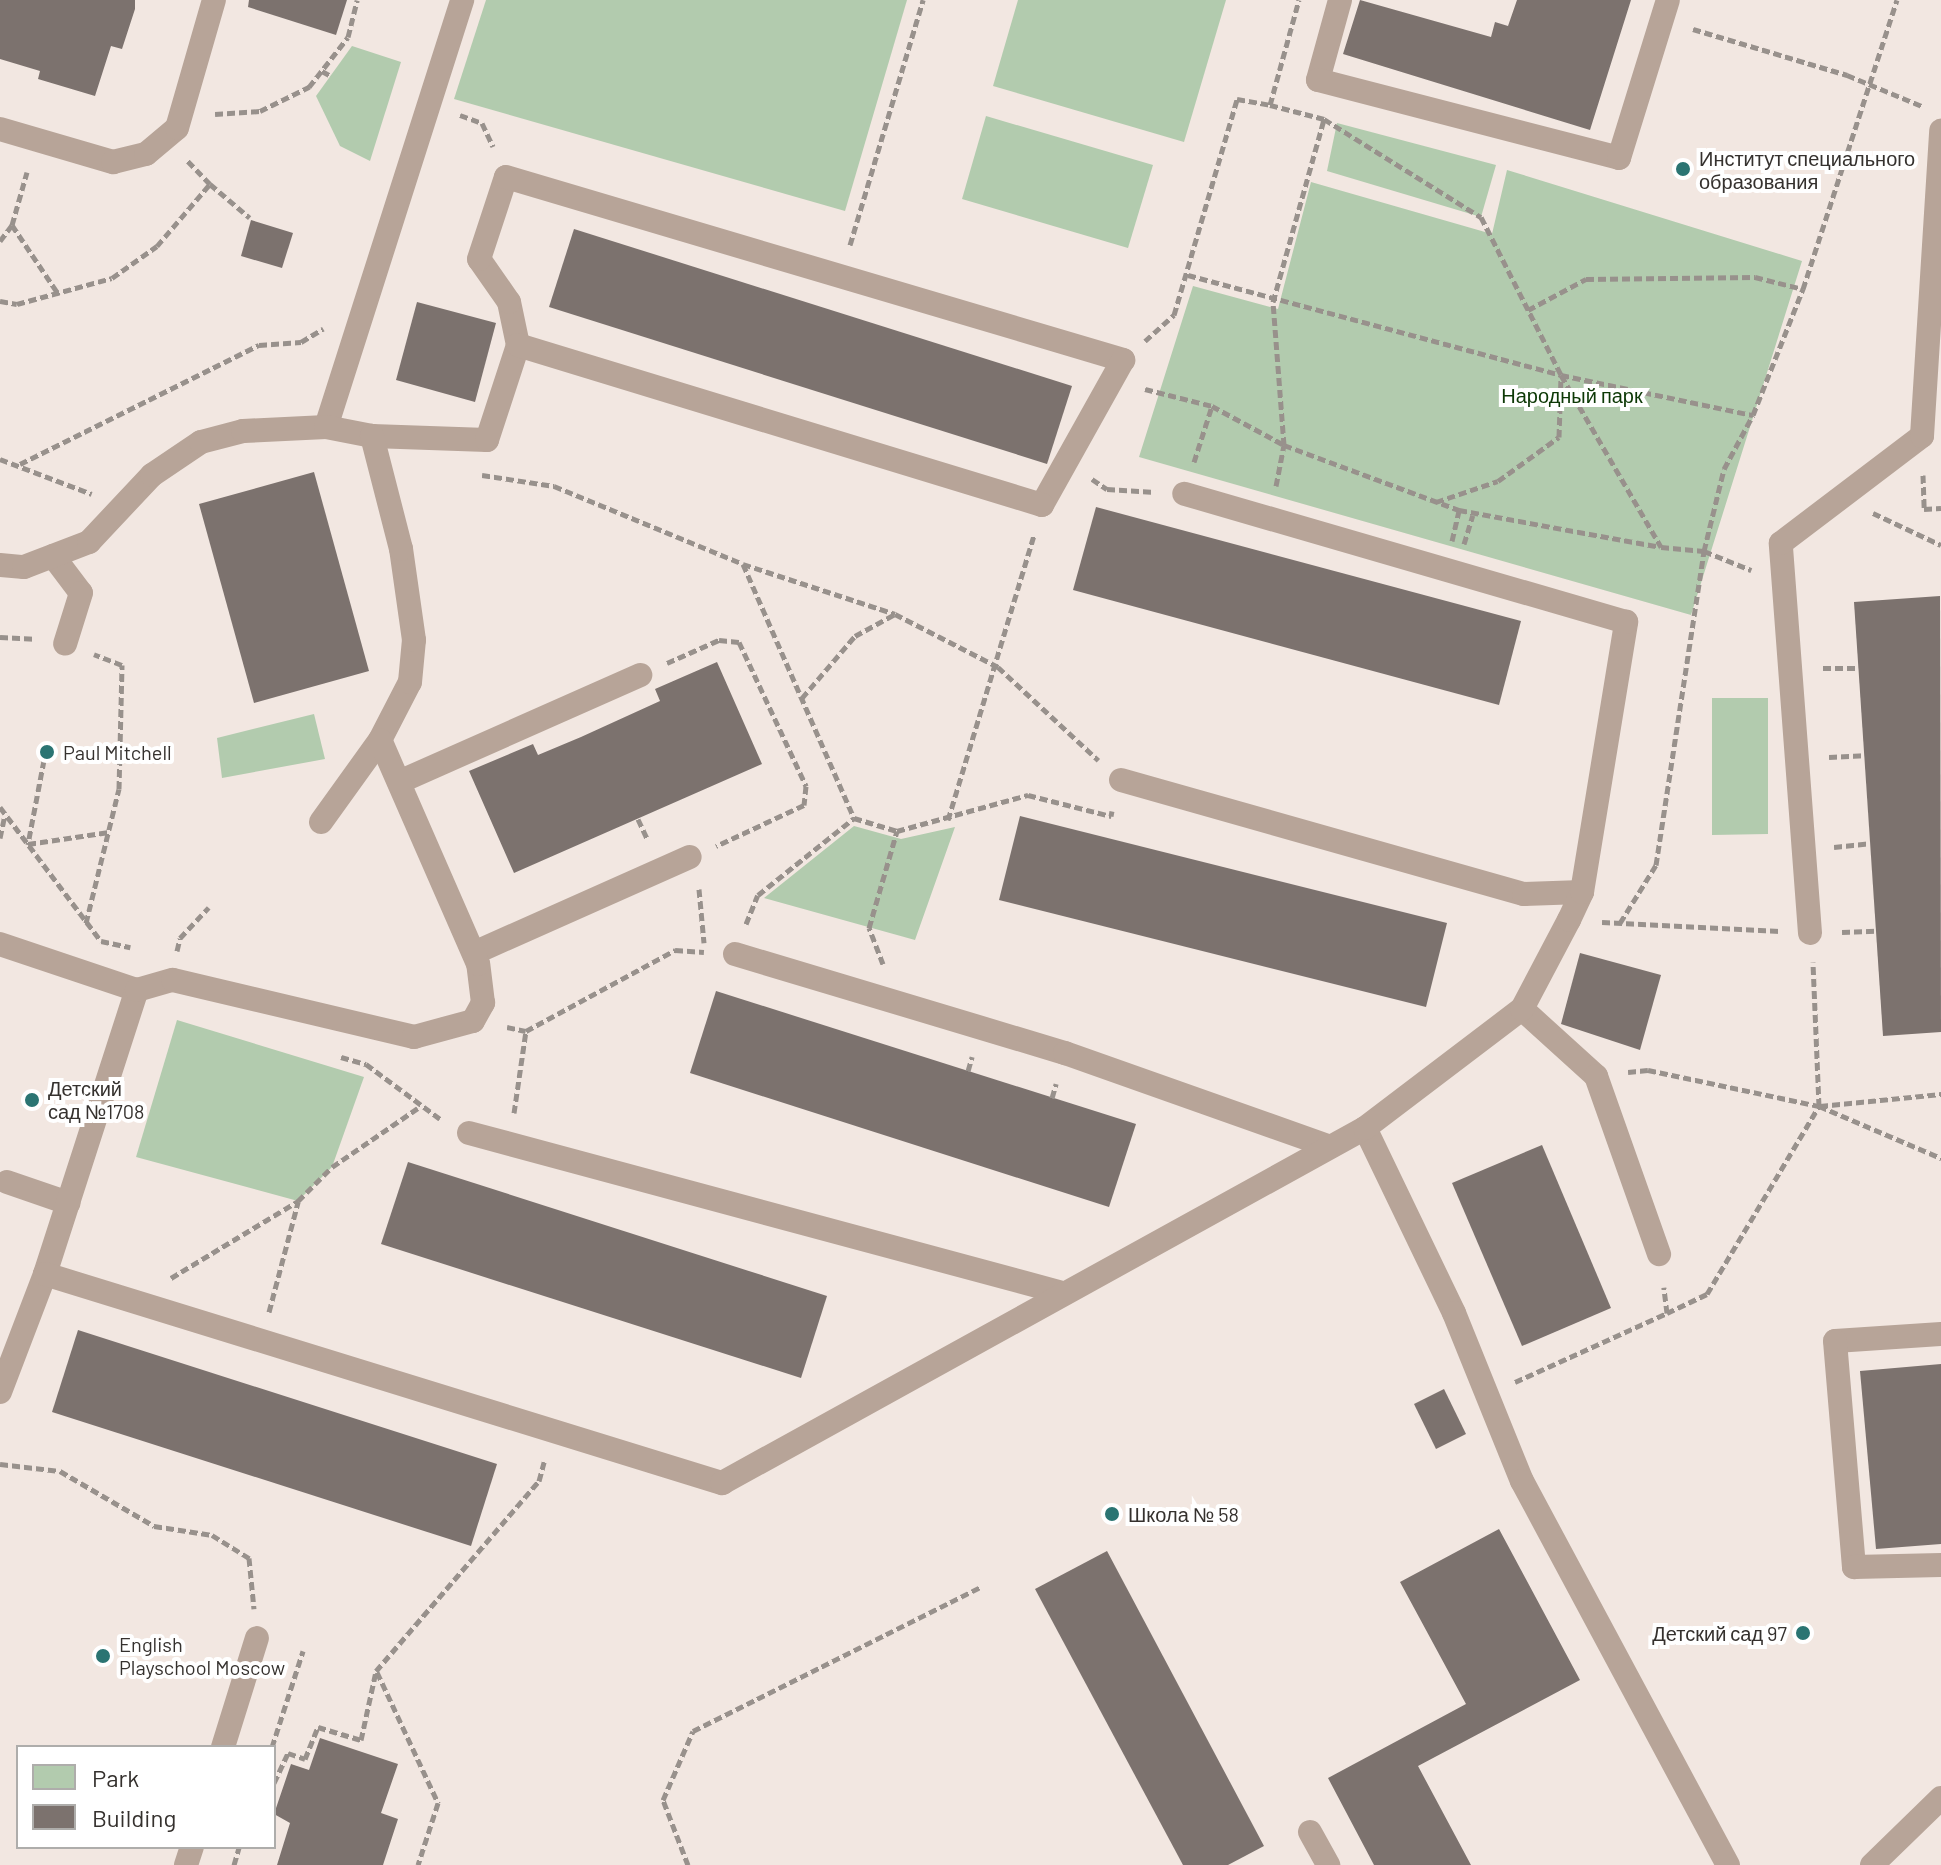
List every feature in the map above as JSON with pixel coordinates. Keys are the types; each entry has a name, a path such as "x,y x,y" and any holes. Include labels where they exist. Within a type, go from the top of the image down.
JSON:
{"lane":[{"path":"9,131 113,162 146,154 177,128 214,0"},
{"path":"326,427 462,0"},
{"path":"1340,0 1318,80 1619,158 1665,10"},
{"path":"1810,933 1781,543 1922,436 1941,131"},
{"path":"0,565 24,567 89,542 152,475 201,442 263,426 326,427 372,436 487,440 518,345 509,302 479,259 506,177 1123,360 1042,505 518,345"},
{"path":"321,822 380,740 410,682 414,640 401,549 372,436"},
{"path":"45,1274 260,1344 722,1483 1059,1292 1365,1128 1522,1009 1569,920 1582,892 1626,622 1184,494"},
{"path":"53,556 81,593 65,644"},
{"path":"399,782 640,675"},
{"path":"0,944 137,990 173,980 414,1037 473,1021 484,983 474,953 380,740"},
{"path":"1121,780 1524,894 1582,892"},
{"path":"474,953 694,867"},
{"path":"735,954 897,1002 1330,1147"},
{"path":"0,1392 45,1274 137,990"},
{"path":"1522,1009 1596,1076 1659,1254"},
{"path":"1365,1128 1522,1481 1728,1865"},
{"path":"469,1133 1059,1292"},
{"path":"7,1182 68,1203"},
{"path":"1941,1334 1835,1341 1854,1567 1941,1565"},
{"path":"224,1745 257,1638"},
{"path":"1872,1865 1941,1798"},
{"path":"1310,1832 1328,1865"}],"path":[{"path":"185,100 214,114 260,111 309,87 348,37 357,0"},
{"path":"841,276 923,0"},
{"path":"1270,105 1299,0"},
{"path":"1620,923 1656,865 1704,551 1724,469 1753,415 1803,289 1897,0"},
{"path":"1665,10 1869,84 1927,109"},
{"path":"322,71 331,76"},
{"path":"1123,360 1174,315 1237,99 1324,119 1481,217 1561,375 1661,547"},
{"path":"1275,496 1284,445 1273,302 1324,119"},
{"path":"0,241 12,225 29,177 23,163 9,157 9,131"},
{"path":"165,138 210,184 250,218"},
{"path":"0,301 17,304 59,295 112,278 157,246 210,184"},
{"path":"12,225 59,295"},
{"path":"1188,275 1273,302 1561,375 1753,415"},
{"path":"1528,310 1586,279 1755,277 1803,289"},
{"path":"20,464 259,345 301,342 332,323"},
{"path":"1435,502 1498,481 1559,437 1561,375"},
{"path":"1159,392 1212,406 1284,445 1473,515 1661,547 1704,551 1785,585"},
{"path":"1107,489 1184,494 1212,406"},
{"path":"0,459 20,464 123,507"},
{"path":"466,473 554,486 743,564 895,614 998,667 1121,780 1111,816 1028,795 948,821 897,831 854,818 743,564"},
{"path":"1841,498 1941,545"},
{"path":"948,821 998,667 1042,505"},
{"path":"802,698 855,636 895,614"},
{"path":"640,675 719,640 739,642 806,786 804,805 694,867 705,952"},
{"path":"65,644 122,665 119,789 86,923"},
{"path":"28,844 44,760"},
{"path":"0,807 101,941 130,947"},
{"path":"0,838 5,814"},
{"path":"510,1143 526,1031 675,950 735,954 758,895 854,818"},
{"path":"897,831 869,928 897,1002"},
{"path":"28,844 109,832"},
{"path":"173,980 180,938 209,907"},
{"path":"1486,1395 1707,1294 1819,1106 1822,1056 1810,933 1569,920"},
{"path":"130,1303 298,1201 332,1167 418,1108 366,1064 337,1056"},
{"path":"1648,1070 1819,1106 1941,1158"},
{"path":"1052,1098 1054,1089"},
{"path":"1819,1106 1941,1094"},
{"path":"260,1344 298,1201"},
{"path":"1659,1254 1667,1313"},
{"path":"276,1779 288,1753 305,1759 318,1727 361,1740 376,1671 539,1481 552,1434"},
{"path":"0,1464 60,1471 154,1526 212,1535 249,1558 257,1638"},
{"path":"688,1865 663,1800 693,1731 982,1586"},
{"path":"273,1745 303,1651"},
{"path":"376,1671 438,1803 418,1865"}],"green space":[{"path":"486,0 907,0 845,211 454,99"},
{"path":"1018,0 1226,0 1184,142 993,86"},
{"path":"352,46 401,62 370,161 340,146 316,96"},
{"path":"986,116 1153,165 1128,248 962,199"},
{"path":"1337,123 1496,165 1481,217 1327,171"},
{"name":"Народный парк","path":"1507,170 1802,261 1691,615 1139,457 1193,286 1278,309 1311,182 1492,234"},
{"path":"1712,698 1768,698 1768,834 1712,835"},
{"path":"314,714 325,759 222,778 217,738"},
{"path":"854,826 901,839 955,827 915,940 764,898"},
{"path":"177,1020 364,1077 332,1167 298,1201 136,1157"}],"building":[{"path":"0,0 135,0 135,9 122,49 111,46 95,96 38,79 40,71 0,59"},
{"path":"249,0 347,0 336,35 248,7"},
{"path":"1360,0 1491,37 1495,22 1508,26 1517,0 1631,0 1590,130 1343,54"},
{"path":"251,220 293,233 282,268 241,256"},
{"path":"574,229 1072,386 1047,464 549,307"},
{"path":"417,302 496,323 475,402 396,380"},
{"path":"314,472 369,671 254,703 199,504"},
{"path":"1096,507 1521,621 1499,705 1073,590"},
{"path":"1940,596 1941,1032 1883,1036 1854,602"},
{"path":"717,662 762,764 514,873 469,771 533,744 538,755 581,737 660,701 655,689"},
{"path":"1020,816 1447,923 1426,1007 999,900"},
{"path":"1580,953 1661,975 1640,1050 1561,1024"},
{"path":"716,991 1136,1124 1109,1207 690,1073"},
{"path":"1542,1145 1611,1308 1522,1346 1452,1183"},
{"path":"408,1162 827,1296 801,1378 381,1244"},
{"path":"78,1330 497,1464 471,1546 52,1412"},
{"path":"1941,1364 1941,1544 1876,1549 1860,1371"},
{"path":"1444,1389 1466,1434 1436,1449 1414,1404"},
{"path":"1499,1529 1580,1680 1418,1766 1471,1865 1374,1865 1328,1778 1466,1704 1400,1582"},
{"path":"1107,1551 1264,1846 1228,1865 1183,1865 1035,1589"},
{"path":"320,1738 398,1764 381,1813 398,1819 383,1865 277,1865 290,1823 276,1815 276,1808 291,1764 309,1770"}],"place":[{"name":"Институт специального образования","path":"1683,169"},
{"name":"Paul Mitchell","path":"47,752"},
{"name":"Детский сад №1708","path":"32,1100"},
{"name":"Школа № 58","path":"1112,1514"},
{"name":"Детский сад 97","path":"1803,1633"},
{"name":"English Playschool Moscow","path":"103,1656"}]}
